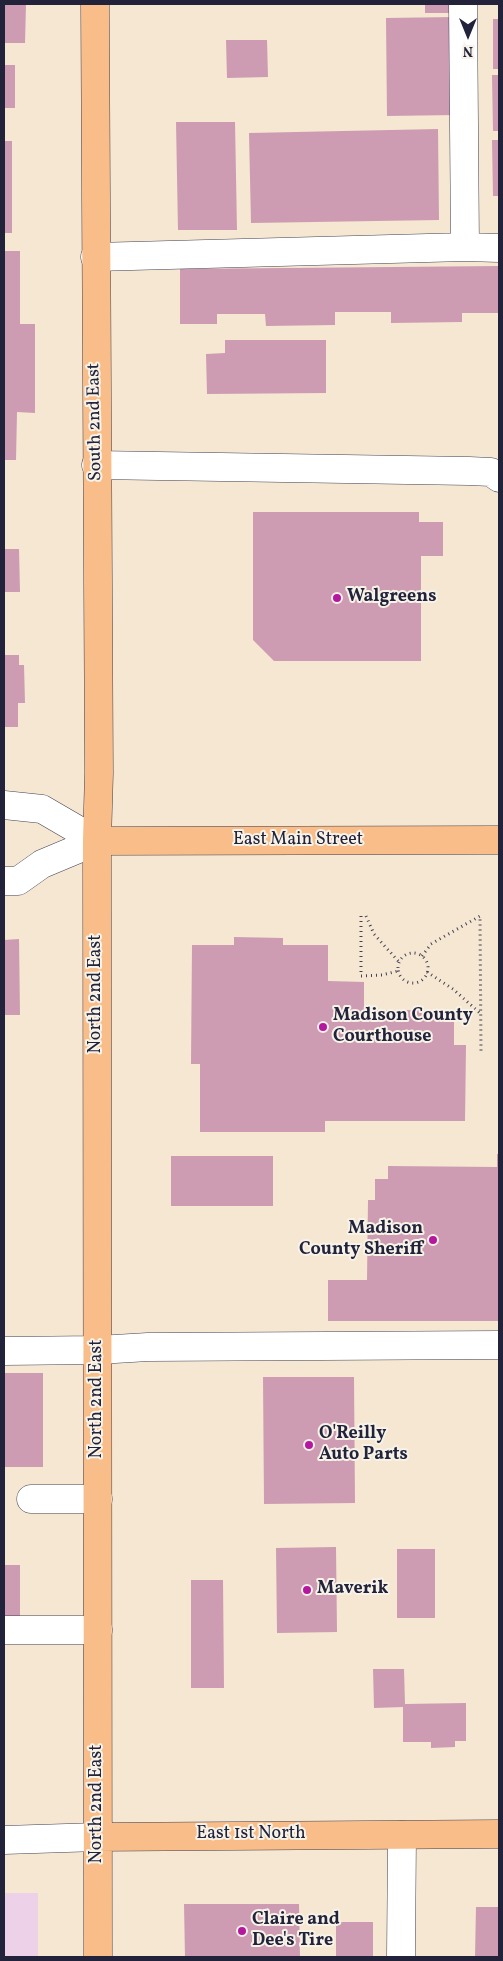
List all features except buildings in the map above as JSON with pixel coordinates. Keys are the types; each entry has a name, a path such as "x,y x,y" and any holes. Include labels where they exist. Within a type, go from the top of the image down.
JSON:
{"main road":[{"name":"South 2nd East","path":"95,4 99,773 97,841"},
{"name":"East Main Street","path":"97,841 499,840"},
{"name":"North 2nd East","path":"97,841 98,1957"},
{"name":"East 1st North","path":"98,1837 499,1834"}],"street":[{"path":"463,4 465,247"},
{"path":"95,258 465,247 499,248"},
{"path":"96,465 469,471 491,472 499,478"},
{"path":"4,805 42,809 97,841"},
{"name":"East Main Street","path":"4,881 18,881 42,864 97,841"},
{"path":"4,1351 98,1350 148,1347 499,1345"},
{"path":"31,1500 98,1499"},
{"path":"4,1630 98,1630"},
{"path":"401,1957 402,1835"},
{"name":"East 1st North","path":"4,1840 98,1837"}],"path":[{"path":"361,916 361,976 382,975 398,971"},
{"path":"366,916 374,934 399,962"},
{"path":"422,956 431,944 480,916 481,1052"},
{"path":"410,953 422,956 427,963 427,972 421,980 412,983 403,979 398,971 399,962 410,953"},
{"path":"427,972 453,989 481,1014"}],"shaded area":[{"path":"4,1893 38,1893 38,1957 4,1957"}],"place":[{"name":"Walgreens","path":"337,598"},
{"name":"Madison County Courthouse","path":"323,1027"},
{"name":"Madison County Sheriff","path":"433,1240"},
{"name":"O'Reilly Auto Parts","path":"309,1445"},
{"name":"Maverik","path":"307,1590"},
{"name":"Claire and Dee's Tire","path":"242,1931"}]}
